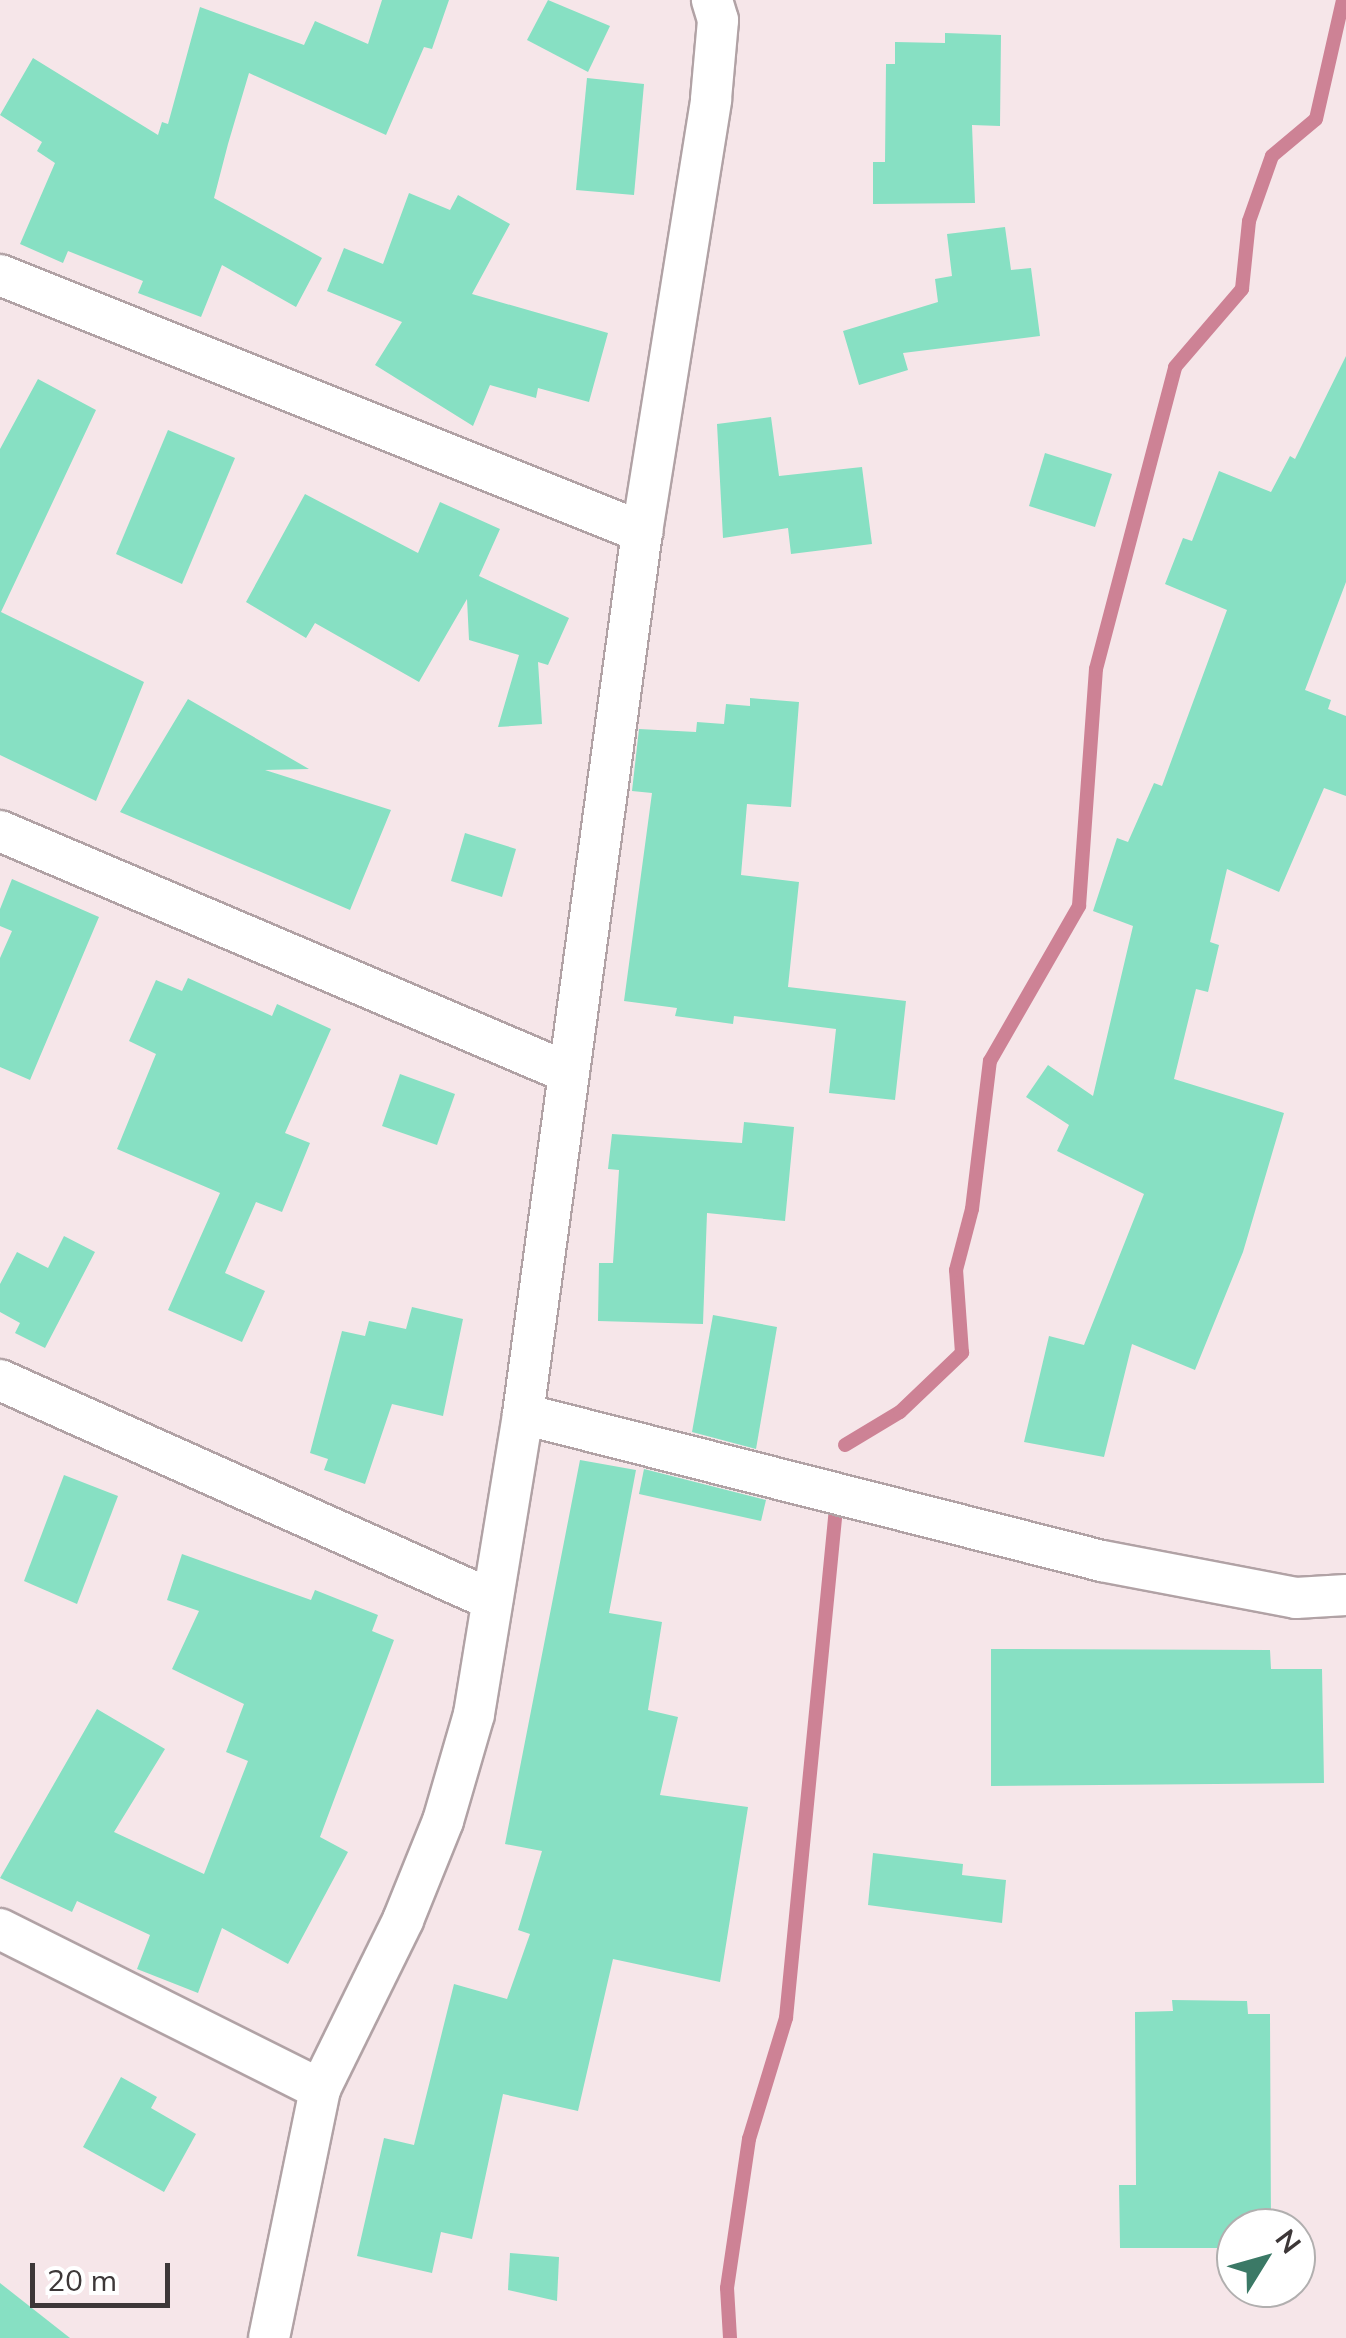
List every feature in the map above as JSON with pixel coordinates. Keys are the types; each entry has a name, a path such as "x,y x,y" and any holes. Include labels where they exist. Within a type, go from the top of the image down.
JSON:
{"street":[{"path":"268,2338 320,2089 403,1920 442,1822 474,1714 523,1414 642,532 711,99 718,20 712,0"},
{"path":"0,275 642,532"},
{"path":"0,831 570,1073"},
{"path":"0,1380 492,1600"},
{"path":"523,1414 1102,1561 1296,1598 1346,1595"},
{"path":"0,1929 320,2089"}],"building":[{"path":"382,0 449,0 432,49 424,47 386,135 249,73 228,144 214,198 322,258 296,307 222,265 201,317 138,293 143,281 68,251 63,263 20,244 55,163 37,151 42,142 0,115 33,58 158,135 162,122 168,124 200,7 304,45 315,21 368,44"},
{"path":"548,0 610,26 588,72 527,40"},
{"path":"945,33 1001,35 1000,126 972,125 975,203 873,204 873,162 885,162 886,64 895,64 895,42 945,43"},
{"path":"587,78 644,84 634,195 576,190"},
{"path":"409,193 450,210 458,195 510,224 472,294 608,333 589,402 538,388 536,398 490,385 473,426 375,365 402,322 327,291 344,248 383,264"},
{"path":"1005,227 1011,270 1031,268 1040,336 903,353 908,370 859,385 843,331 938,302 935,279 952,276 947,234"},
{"path":"1346,356 1346,582 1305,690 1331,700 1328,709 1346,716 1346,796 1324,788 1279,892 1227,869 1210,942 1219,945 1208,992 1196,989 1174,1079 1284,1113 1243,1252 1195,1370 1132,1344 1104,1457 1024,1442 1049,1336 1084,1345 1144,1194 1057,1151 1069,1125 1026,1097 1048,1065 1093,1096 1133,926 1093,911 1117,838 1128,842 1154,783 1162,786 1227,610 1165,584 1183,538 1192,541 1219,471 1271,492 1290,456 1295,459"},
{"path":"38,379 96,410 1,612 144,682 96,801 0,755 0,449"},
{"path":"771,417 779,476 862,467 872,544 791,554 788,528 723,538 717,424"},
{"path":"168,430 235,458 182,584 116,554"},
{"path":"1045,453 1112,474 1095,527 1029,506"},
{"path":"305,494 418,553 440,502 500,529 479,576 569,618 548,665 538,662 542,724 498,727 519,655 469,640 467,599 419,682 315,623 306,638 246,602"},
{"path":"750,698 799,702 791,807 747,804 741,875 799,882 788,987 906,1001 895,1100 829,1093 836,1029 734,1016 733,1024 675,1016 677,1008 624,1001 652,793 632,791 639,729 696,732 697,722 724,724 726,704 750,706"},
{"path":"188,699 309,769 265,770 391,810 350,910 120,812"},
{"path":"465,833 516,849 502,897 451,881"},
{"path":"12,879 99,917 30,1080 0,1067 0,958 12,931 0,926 0,909"},
{"path":"188,978 272,1016 277,1004 331,1029 285,1133 310,1143 282,1212 256,1202 225,1273 265,1291 242,1342 168,1310 220,1193 117,1149 156,1054 129,1041 156,980 182,991"},
{"path":"400,1074 455,1094 437,1145 382,1126"},
{"path":"744,1122 794,1127 785,1221 707,1213 703,1324 598,1321 599,1263 613,1263 619,1170 608,1169 612,1134 742,1143"},
{"path":"64,1236 95,1252 45,1348 15,1333 20,1323 0,1312 0,1284 17,1252 48,1268"},
{"path":"412,1307 463,1319 443,1416 392,1404 365,1484 324,1470 328,1459 310,1453 342,1331 365,1336 369,1321 406,1329"},
{"path":"713,1315 777,1327 756,1449 692,1432"},
{"path":"580,1460 636,1470 609,1613 662,1622 648,1710 678,1717 660,1795 748,1807 720,1982 613,1959 578,2111 503,2094 472,2239 441,2232 432,2273 357,2256 384,2138 414,2145 454,1984 507,1999 530,1934 518,1930 542,1851 505,1844"},
{"path":"644,1469 766,1500 761,1521 639,1494"},
{"path":"64,1475 118,1496 77,1604 24,1581"},
{"path":"182,1554 311,1600 315,1590 378,1615 372,1631 394,1640 320,1837 348,1852 288,1964 222,1928 198,1993 137,1969 150,1935 77,1901 72,1912 0,1878 97,1709 165,1749 114,1832 204,1874 248,1761 226,1752 244,1704 172,1669 199,1611 167,1600"},
{"path":"991,1649 1270,1650 1271,1669 1322,1669 1324,1783 991,1786"},
{"path":"873,1853 963,1864 962,1875 1006,1880 1002,1923 868,1905"},
{"path":"1172,2000 1247,2001 1248,2014 1270,2014 1271,2208 1216,2208 1216,2248 1120,2248 1119,2185 1136,2185 1135,2012 1173,2011"},
{"path":"121,2077 157,2097 151,2108 196,2134 164,2192 83,2147"},
{"path":"510,2253 559,2257 557,2301 508,2290"},
{"path":"0,2283 70,2338 0,2338"}],"waterway":[{"path":"845,1445 900,1412 962,1353 956,1270 972,1209 990,1061 1079,906 1096,669 1175,367 1242,289 1249,221 1272,156 1316,119 1343,0"},
{"path":"730,2338 727,2288 749,2139 786,2018 836,1508"}]}
